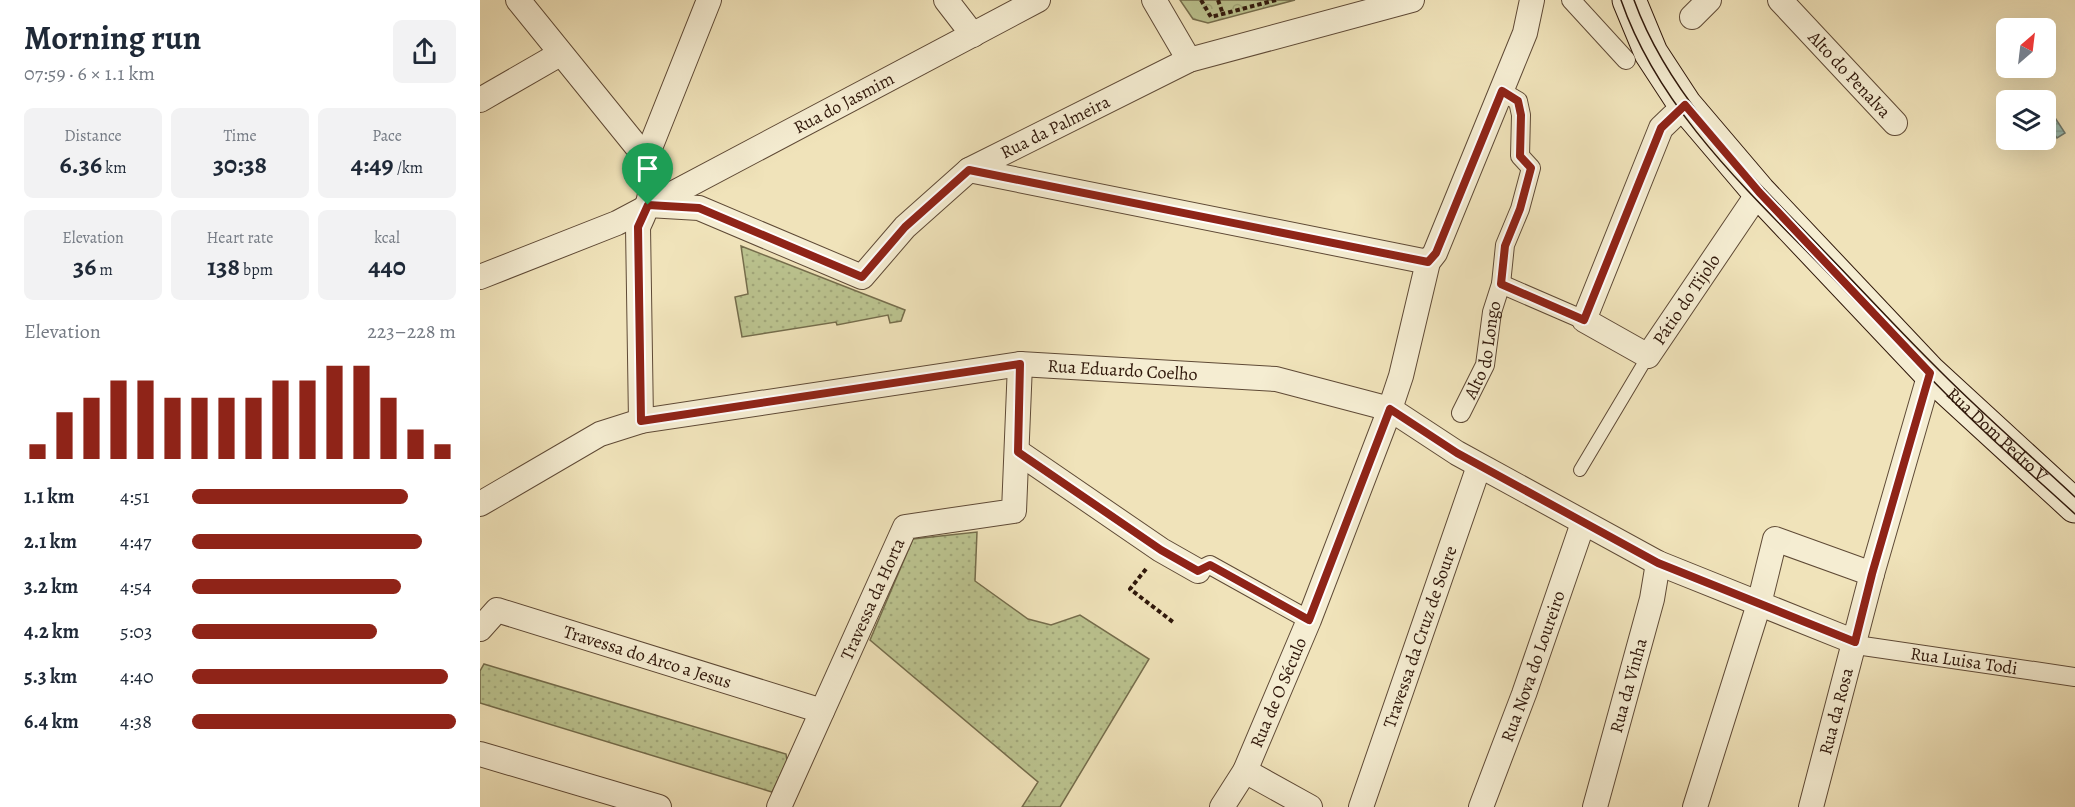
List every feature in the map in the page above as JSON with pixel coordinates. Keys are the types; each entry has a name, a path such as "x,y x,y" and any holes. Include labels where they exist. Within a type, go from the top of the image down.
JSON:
{"main road":[{"name":"Rua Dom Pedro V","path":"1629,0 1651,53 1685,105 1759,192 1930,373 2075,506"}],"street":[{"path":"518,0 646,158 652,176 648,205 638,227 641,421"},
{"path":"646,158 709,0"},
{"path":"946,0 973,35"},
{"name":"Rua do Jasmim","path":"480,277 617,223 1038,0"},
{"path":"1154,0 1189,60"},
{"name":"Rua da Palmeira","path":"648,205 699,208 862,277 905,227 969,170 1189,60 1412,0"},
{"name":"Rua de O Século","path":"1222,807 1245,771 1309,620 1401,376 1428,262 1436,253 1526,33 1532,0"},
{"path":"1571,0 1626,60"},
{"name":"Alto do Penalva","path":"1780,0 1894,123"},
{"path":"480,100 560,54"},
{"name":"Alto do Longo","path":"1461,413 1485,365 1492,312 1501,284 1505,246 1520,209 1531,168 1520,156 1521,115 1518,101 1502,91"},
{"path":"1584,320 1661,128 1685,105"},
{"path":"969,170 1428,262"},
{"name":"Pátio do Tijolo","path":"1584,320 1648,356 1759,192"},
{"name":"Alto do Longo","path":"1501,284 1584,320"},
{"name":"Rua Eduardo Coelho","path":"480,504 600,434 641,421 1020,364 1276,379 1390,409 1479,466 1658,563 1855,642"},
{"name":"Travessa da Horta","path":"779,807 905,527 1014,511 1020,364"},
{"name":"Rua da Rosa","path":"1811,807 1872,574 1930,373"},
{"path":"1018,452 1161,550 1198,571 1210,565 1309,620"},
{"name":"Travessa da Cruz de Soure","path":"1361,807 1479,466"},
{"name":"Rua Nova do Loureiro","path":"1481,807 1524,694 1583,523"},
{"path":"1695,807 1759,604 1775,538 1872,574"},
{"name":"Rua da Vinha","path":"1595,807 1652,599 1658,563"},
{"name":"Travessa do Arco a Jesus","path":"480,629 497,610 822,711"},
{"name":"Rua Luisa Todi","path":"1855,642 1863,646 2075,677"},
{"path":"480,754 659,807"},
{"path":"1245,771 1310,807"}],"lane":[{"path":"1580,470 1648,356"}],"path":[{"path":"1201,0 1211,17 1276,0"},
{"path":"1218,0 1223,14"},
{"path":"1161,550 1130,589 1173,622"}],"green space":[{"path":"1180,0 1295,0 1208,23 1193,19"},
{"path":"741,246 905,310 901,321 890,323 888,315 837,325 836,322 742,337 735,297 748,294"},
{"path":"977,532 975,581 1028,619 1051,625 1080,615 1149,659 1060,807 1022,807 1038,782 870,640 913,539"},
{"path":"484,664 786,754 787,761 772,792 480,703 480,671"}],"water":[{"path":"2056,119 2065,133 2056,137"}],"tram line":[{"path":"1621,0 1658,78 1682,113 1738,180 1967,415 2075,514"},
{"path":"1634,0 1649,36 1668,70 1690,103 1740,163 1927,358 2075,497"}],"route":[{"path":"1502,91 1518,101 1521,115 1520,156 1531,168 1520,209 1505,246 1501,284 1584,320 1661,128 1685,105 1759,192 1930,373 1872,574 1855,642 1658,563 1457,453 1390,409 1309,620 1210,565 1198,571 1161,550 1018,452 1020,364 641,421 638,227 648,205 699,208 862,277 905,227 969,170 1428,262 1436,253 1502,91"}]}
